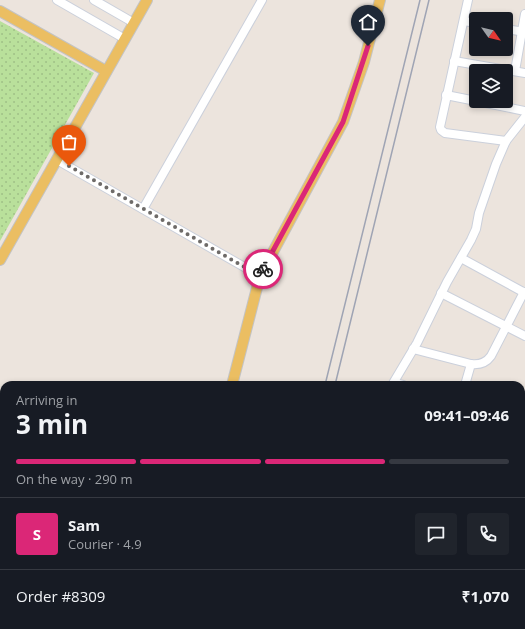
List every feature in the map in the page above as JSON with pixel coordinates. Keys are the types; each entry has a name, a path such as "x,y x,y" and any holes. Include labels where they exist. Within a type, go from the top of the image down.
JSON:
{"main road":[{"path":"0,260 147,0"},
{"path":"233,381 260,276 343,122 364,62 380,0"},
{"path":"0,11 106,71"}],"street":[{"path":"57,0 125,39"},
{"path":"94,0 134,23"},
{"path":"143,209 262,0"},
{"path":"468,0 440,123 441,130 445,133 506,141"},
{"path":"515,71 525,14"},
{"path":"464,21 469,22"},
{"path":"513,30 523,32"},
{"path":"454,61 525,73"},
{"path":"446,95 469,100"},
{"path":"510,108 525,111"},
{"path":"395,381 413,349 441,293 474,235 479,213 496,164 506,141 525,117"},
{"path":"57,160 260,276"},
{"path":"413,349 471,364 481,363 489,359 525,292 461,258"},
{"path":"441,293 525,336"},
{"path":"466,381 471,364"}],"green space":[{"path":"0,21 94,73 0,241"}],"railway":[{"path":"326,381 420,0"},
{"path":"336,381 429,0"}],"way so far":[{"path":"69,166 260,276 263,269"}],"route":[{"path":"263,269 343,122 368,46"}]}
